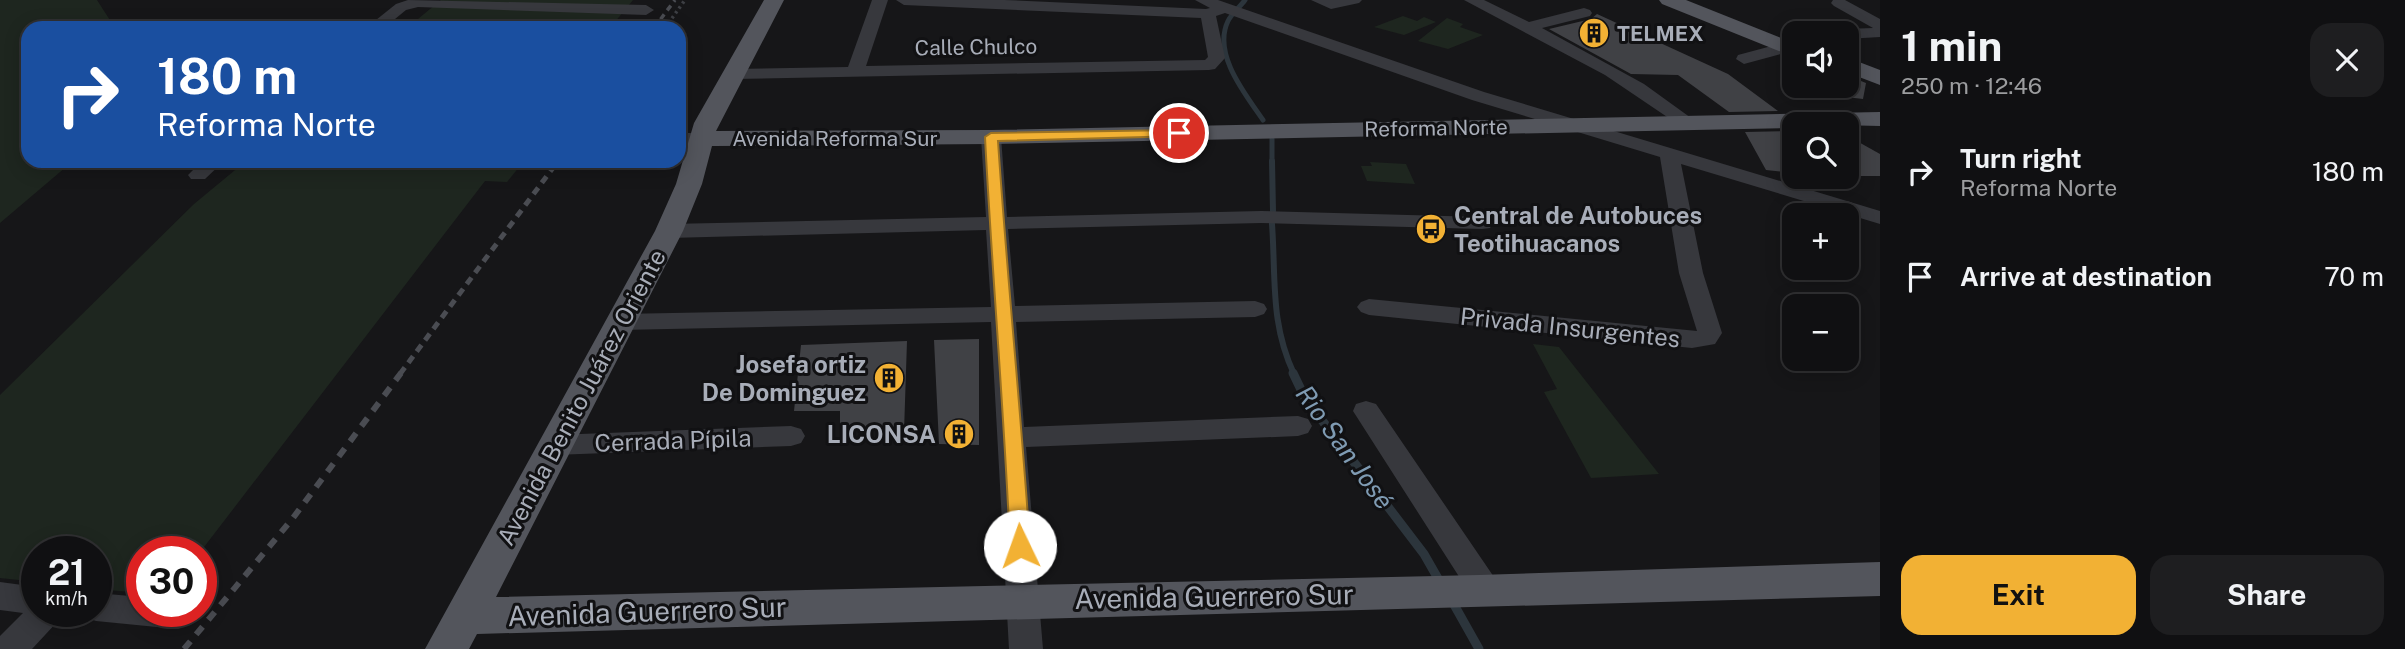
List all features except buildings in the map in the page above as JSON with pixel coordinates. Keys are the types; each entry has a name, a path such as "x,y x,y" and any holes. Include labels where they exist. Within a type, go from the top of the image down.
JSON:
{"main road":[{"name":"Avenida Benito Juárez Oriente","path":"456,633 669,231 689,184 690,139 706,123 774,0"},
{"path":"1669,0 1782,41"},
{"path":"1690,0 1782,40"},
{"path":"1859,69 1880,78"},
{"path":"1859,78 1880,87"},
{"name":"Reforma Norte","path":"991,137 1880,119"},
{"name":"Avenida Reforma Sur","path":"690,139 991,137"},
{"name":"Avenida Guerrero Sur","path":"456,633 1023,600 1880,579"}],"street":[{"path":"855,72 880,0"},
{"path":"904,0 1206,7 1229,5 1247,15 1570,125 1880,218"},
{"path":"1327,2 1354,0"},
{"path":"1472,0 1653,95 1689,123"},
{"path":"383,21 401,6 417,2 650,5"},
{"path":"1839,3 1880,25"},
{"path":"637,21 650,5"},
{"name":"Calle Chulco","path":"733,74 1209,65 1217,58 1206,7"},
{"path":"1527,27 1584,13"},
{"path":"1859,33 1880,32"},
{"path":"1744,59 1782,44"},
{"path":"991,137 1002,313 1014,437 1026,649"},
{"name":"Privada Insurgentes","path":"1368,307 1692,340 1706,338 1710,333 1691,273 1669,154"},
{"path":"198,175 206,168"},
{"path":"669,231 1261,217 1482,223"},
{"path":"620,322 1255,309"},
{"path":"1366,411 1481,590"},
{"path":"1014,437 1298,426"},
{"name":"Cerrada Pípila","path":"554,445 791,436"},
{"path":"0,596 21,599"},
{"path":"10,649 31,627"}],"path":[{"path":"670,21 685,0"}],"shaded area":[{"path":"0,0 97,0 110,21 21,21 21,168 65,168 0,223"},
{"path":"441,0 633,0 616,21 416,21"},
{"path":"1403,16 1417,21 1424,17 1436,22 1404,35 1374,27"},
{"path":"1447,18 1463,24 1460,27 1483,35 1448,49 1418,41"},
{"path":"1370,162 1406,164 1415,184 1367,181 1361,166 1372,166"},
{"path":"238,168 518,168 507,182 485,181 213,536 126,536 126,592 112,590 112,536 21,536 21,580 0,578 0,395 194,204"},
{"path":"1533,344 1559,347 1659,474 1591,478 1544,392 1557,389"}],"waterway":[{"name":"Rio San José","path":"1245,0 1228,21 1224,47 1233,74 1263,120"},
{"name":"Rio San José","path":"1272,139 1272,161"},
{"name":"Rio San José","path":"1272,161 1273,211"},
{"name":"Rio San José","path":"1272,224 1278,319 1286,355 1294,374"},
{"name":"Rio San José","path":"1293,373 1305,398 1424,554 1440,582"},
{"name":"Rio San José","path":"1452,601 1479,649"}],"railway":[{"path":"659,21 675,0"},
{"path":"400,374 553,168"},
{"path":"184,649 293,518 401,373"}],"place":[{"name":"TELMEX","path":"1594,33"},
{"name":"Central de Autobuces Teotihuacanos","path":"1431,229"},
{"name":"Josefa ortiz De Dominguez","path":"889,378"},
{"name":"LICONSA","path":"959,434"}],"route":[{"path":"1020,546 991,137 1179,133"}]}
